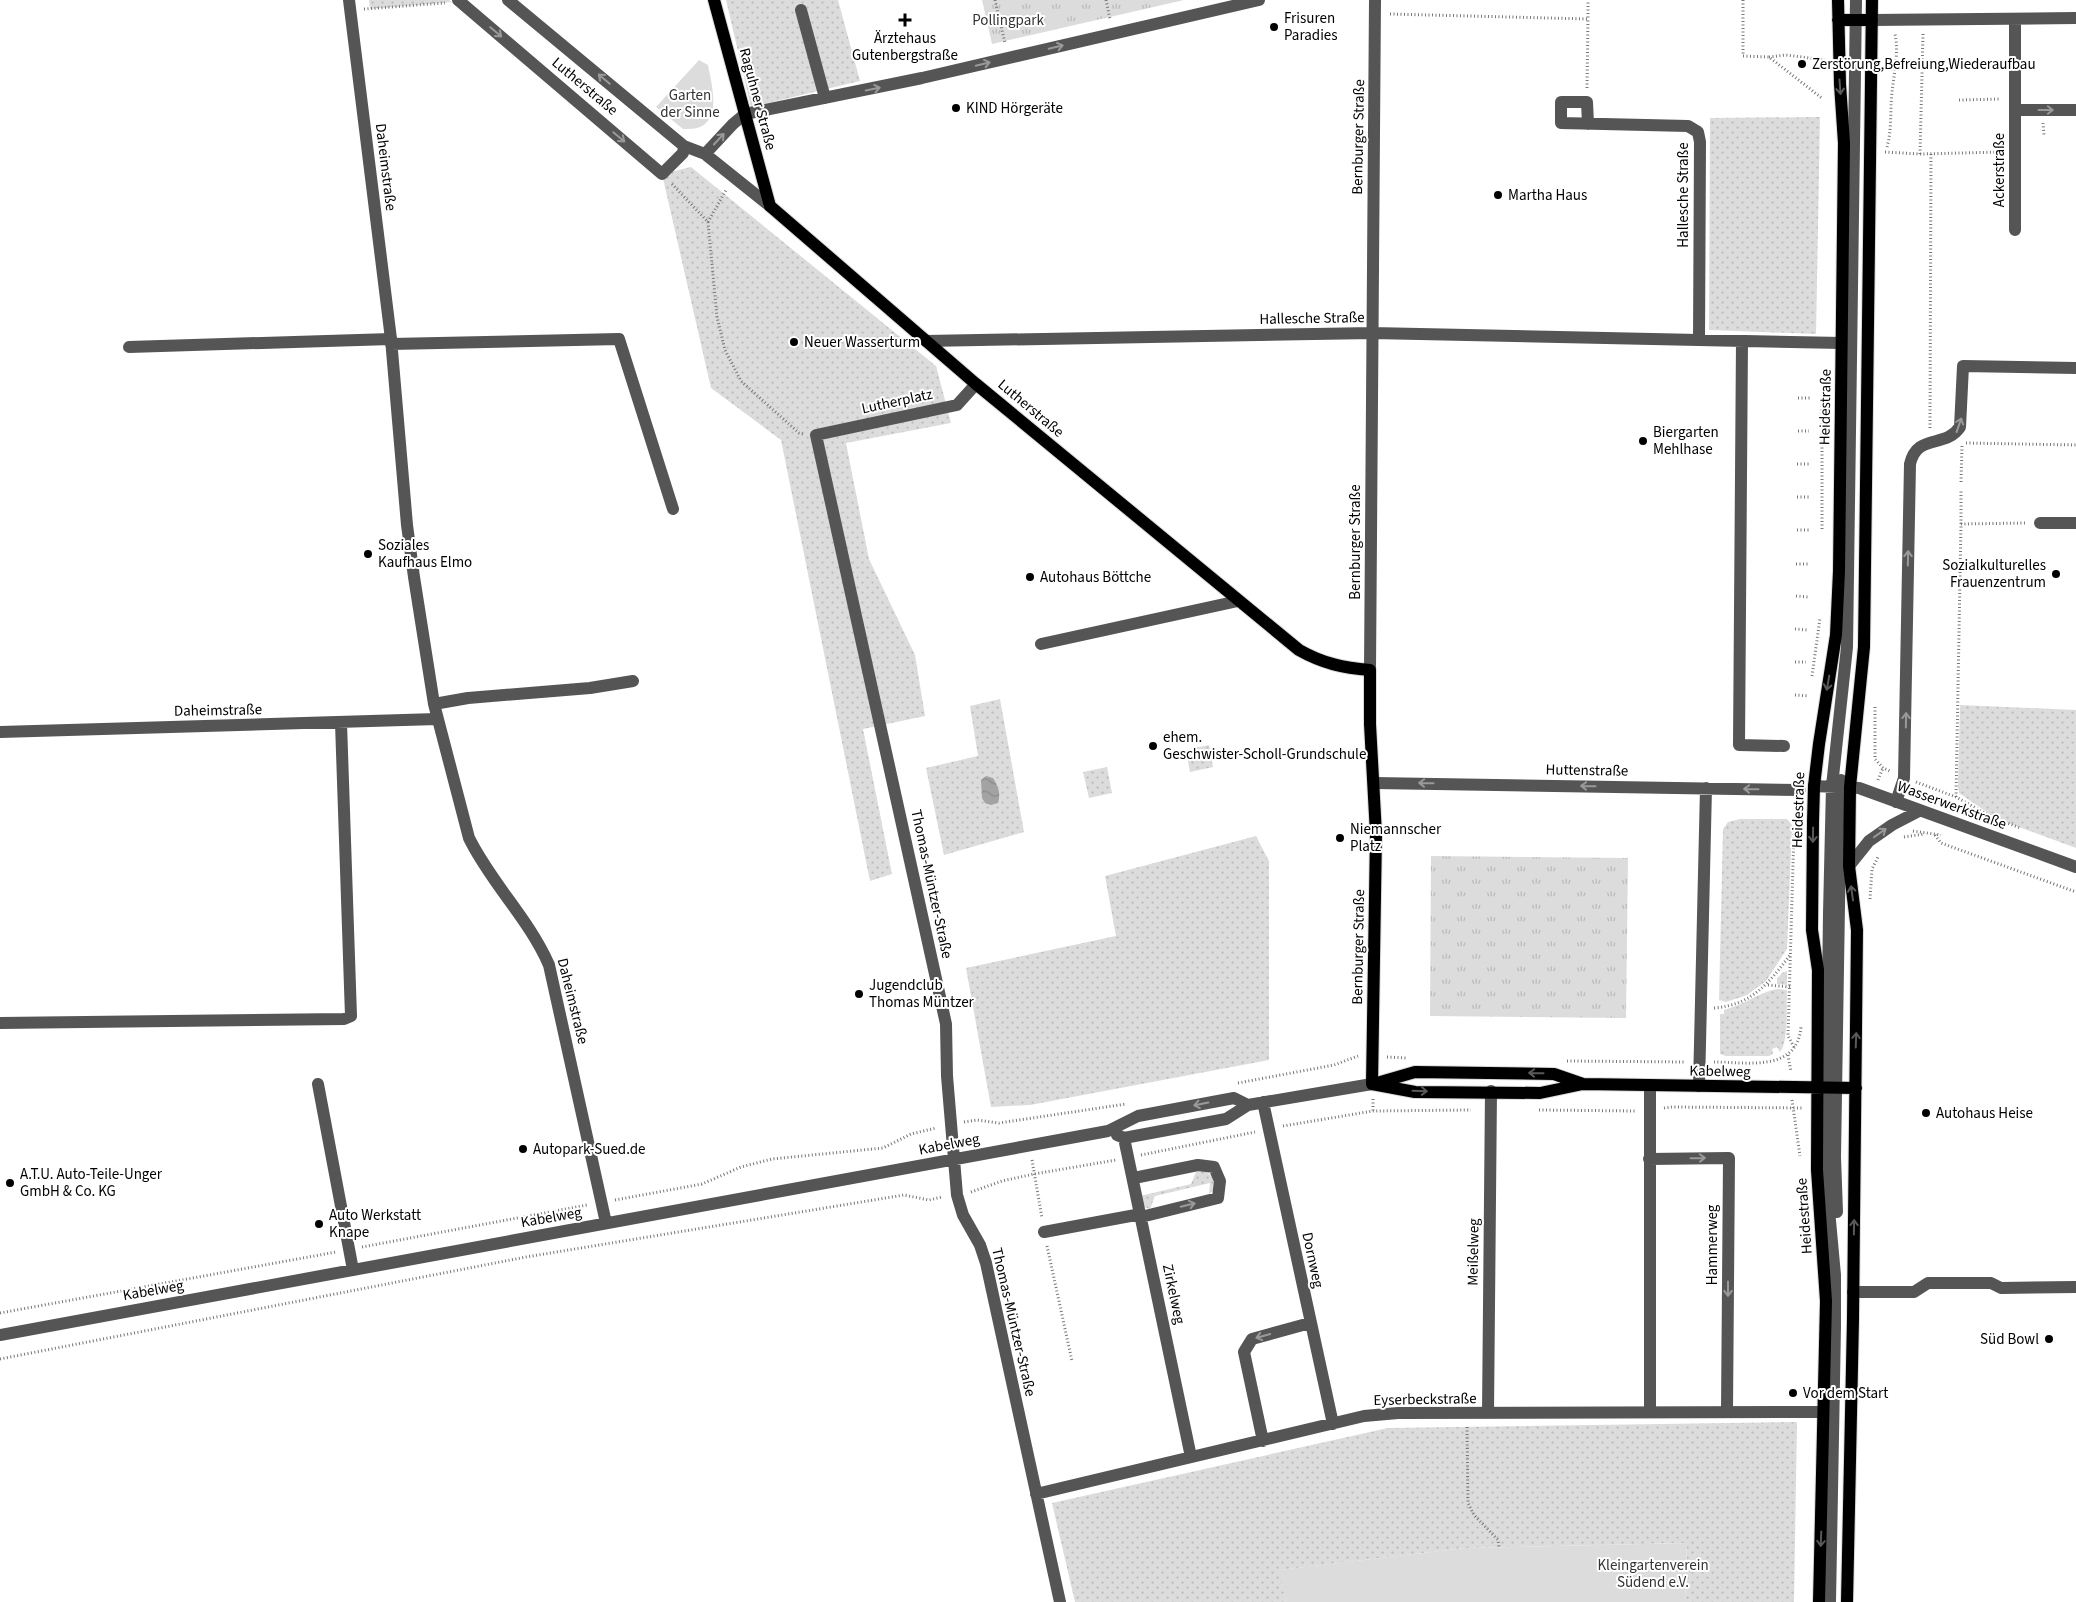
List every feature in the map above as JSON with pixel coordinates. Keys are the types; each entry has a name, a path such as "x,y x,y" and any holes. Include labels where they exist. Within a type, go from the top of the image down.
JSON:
{"main road":[{"name":"Raguhner Straße","path":"714,0 770,206"},
{"name":"Heidestraße","path":"1819,1602 1826,1301 1817,1170 1827,1088 1818,970 1812,930 1814,786 1836,635 1844,142 1840,84 1838,0"},
{"path":"1847,1602 1857,930 1841,786 1864,647 1864,20 1872,0"},
{"path":"1838,20 1864,20"},
{"name":"Lutherstraße","path":"770,206 976,384 1299,650 1316,660 1347,668 1370,670"},
{"name":"Bernburger Straße","path":"1370,670 1370,724 1376,834 1372,1084"},
{"name":"Kabelweg","path":"1372,1084 1415,1072 1554,1074 1583,1084"},
{"name":"Kabelweg","path":"1372,1084 1415,1092 1540,1093 1583,1084 1856,1088"}],"street":[{"name":"Lutherstraße","path":"458,0 662,174"},
{"name":"Lutherstraße","path":"508,0 684,146 705,154 770,206"},
{"path":"705,154 733,124 746,114 922,78 1259,0"},
{"name":"Bernburger Straße","path":"1370,670 1375,0"},
{"path":"1856,0 1864,20"},
{"path":"1830,1602 1835,1292 1827,1188 1827,1088 1847,647 1864,0"},
{"name":"Daheimstraße","path":"349,5 391,342 407,524 437,719 469,838 477,855 541,947 549,965 606,1223"},
{"path":"801,10 825,98"},
{"path":"1864,20 2076,18"},
{"name":"Ackerstraße","path":"2015,19 2015,230"},
{"name":"Hallesche Straße","path":"1587,102 1561,102 1561,123 1688,126 1698,132 1700,142 1699,340"},
{"path":"1587,102 1588,124"},
{"path":"2015,105 2076,110"},
{"path":"662,174 683,153 684,146"},
{"name":"Hallesche Straße","path":"926,341 1372,333 1842,343"},
{"path":"129,346 619,339 673,509"},
{"path":"1742,341 1739,745 1784,746"},
{"path":"1896,802 1905,769 1910,464 1912,456 1917,448 1930,442 1959,438 1963,366 2076,368"},
{"name":"Lutherplatz","path":"816,435 957,405 976,384"},
{"name":"Thomas-Müntzer-Straße","path":"816,435 946,1024 947,1076 957,1195 963,1215 980,1245 986,1263 1060,1602"},
{"path":"2040,523 2076,523"},
{"path":"1041,644 1238,601"},
{"path":"434,704 468,698 590,688 633,681"},
{"name":"Daheimstraße","path":"0,732 437,719"},
{"path":"0,1023 344,1018 351,1016 340,723"},
{"name":"Huttenstraße","path":"1374,783 1800,790"},
{"name":"Wasserwerkstraße","path":"1814,786 1859,788 2076,867"},
{"path":"1699,1086 1706,788"},
{"path":"1849,866 1869,841 1892,825 1919,811"},
{"path":"318,1084 353,1270"},
{"name":"Kabelweg","path":"1124,1138 1226,1119 1248,1106 1263,1102 1372,1084"},
{"path":"1650,1086 1650,1412"},
{"path":"1827,1088 1835,1157 1844,1323 1838,1602"},
{"name":"Meißelweg","path":"1488,1413 1490,1092"},
{"name":"Kabelweg","path":"0,1335 1108,1131 1138,1116 1234,1098 1248,1106"},
{"name":"Dornweg","path":"1263,1102 1333,1424"},
{"path":"1108,1131 1124,1138"},
{"name":"Zirkelweg","path":"1124,1138 1134,1178 1191,1457"},
{"name":"Hammerweg","path":"1649,1159 1729,1158 1727,1411"},
{"path":"1044,1232 1141,1216 1218,1198 1220,1181 1214,1167 1198,1165 1134,1178"},
{"path":"1853,1292 1914,1292 1928,1283 1991,1283 2001,1288 2076,1287"},
{"path":"1263,1441 1244,1352 1252,1340 1310,1323"},
{"name":"Eyserbeckstraße","path":"1036,1494 1364,1416 1398,1413 1824,1412"}],"path":[{"path":"995,0 1009,58"},
{"path":"1106,0 1114,33"},
{"path":"1587,102 1588,0"},
{"path":"1743,0 1743,56 1769,57 1823,99"},
{"path":"349,5 434,4"},
{"path":"1375,14 1588,19"},
{"path":"1920,154 1920,99 1924,18"},
{"path":"1920,99 1927,99"},
{"path":"1958,100 2015,105"},
{"path":"1885,152 1931,154 2015,151"},
{"path":"1930,442 1931,154"},
{"path":"662,174 708,222"},
{"path":"733,178 708,222 716,317 725,350 741,381 799,433 816,435"},
{"path":"1822,531 1822,398 1826,380"},
{"path":"1798,398 1811,398"},
{"path":"1798,431 1809,431"},
{"path":"1961,482 1959,438 2076,445"},
{"path":"1797,464 1810,464"},
{"path":"1956,797 1961,491"},
{"path":"1797,497 1810,497"},
{"path":"1961,524 2040,523"},
{"path":"1797,530 1809,530"},
{"path":"1796,564 1808,564"},
{"path":"1796,596 1808,597"},
{"path":"1812,679 1820,614"},
{"path":"1796,629 1807,630"},
{"path":"1795,662 1806,662"},
{"path":"1808,701 1810,687"},
{"path":"1795,695 1809,696"},
{"path":"1561,1061 1768,1062 1788,1055 1794,1046 1788,1036 1794,830 1799,822"},
{"path":"1924,834 1934,835 1940,843 2076,892"},
{"path":"1702,1008 1722,1007 1738,1003 1767,986 1790,955"},
{"path":"1767,986 1790,988"},
{"path":"1788,1055 1790,1066"},
{"path":"1231,1084 1334,1065 1359,1056 1415,1059"},
{"path":"0,1313 702,1184 741,1167 772,1159 883,1148 911,1134 977,1120 999,1123 1128,1104"},
{"path":"1530,1110 1650,1112 1672,1107 1794,1106 1800,1161"},
{"path":"0,1360 526,1257 904,1195 929,1200 957,1195 1034,1174 1218,1141 1269,1128 1373,1111 1491,1109"},
{"path":"1029,1146 1044,1232 1072,1361"},
{"path":"1467,1414 1468,1503 1474,1515 1498,1540 1499,1547"}],"green space":[{"path":"369,0 449,0 452,2 370,9"},
{"path":"726,0 838,0 860,81 751,107"},
{"name":"Pollingpark","path":"982,0 1184,0 992,44"},
{"name":"Garten der Sinne","path":"699,60 708,65 713,106 708,121 702,126 683,129 656,107"},
{"path":"1820,117 1816,334 1709,330 1710,118"},
{"path":"691,167 936,366 951,423 846,443 869,559 915,655 925,716 863,729 892,874 870,881 781,440 711,388 662,174"},
{"path":"1000,699 1024,832 944,855 926,768 978,756 970,706"},
{"path":"1960,705 2076,710 2076,848 1997,819 1959,793"},
{"path":"1209,745 1213,767 1190,772 1186,750"},
{"path":"1107,767 1112,793 1089,798 1083,772"},
{"path":"1740,819 1787,819 1792,825 1787,949 1766,981 1747,995 1726,1002 1719,1000 1723,829 1728,822"},
{"path":"1256,836 1269,861 1269,1060 1030,1105 991,1107 966,968 1116,936 1105,876"},
{"path":"1431,856 1628,858 1626,1018 1430,1016"},
{"path":"1787,971 1787,985 1777,984 1777,979 1782,973"},
{"path":"1777,989 1787,990 1786,1032 1780,1052 1777,1047 1772,1049 1773,1054 1769,1056 1726,1056 1720,1054 1720,1014 1724,1014 1724,1010"},
{"path":"1202,1170 1214,1180 1213,1191 1209,1194 1210,1183 1155,1196 1150,1209 1144,1207 1140,1196 1191,1184 1196,1172"},
{"path":"1797,1422 1794,1602 1685,1602 1687,1543 1465,1548 1280,1570 1286,1602 1075,1602 1052,1503 1388,1428"},
{"name":"Kleingartenverein Südend e.V.","path":"1687,1543 1685,1602 1286,1602 1279,1570 1465,1548"}],"water":[{"path":"986,776 993,778 996,784 999,793 998,803 991,805 985,803 982,798 981,780"}],"place":[{"name":"Ärztehaus Gutenbergstraße","path":"905,20"},
{"name":"Frisuren Paradies","path":"1274,27"},
{"name":"Zerstörung,Befreiung,Wiederaufbau","path":"1802,64"},
{"name":"KIND Hörgeräte","path":"956,108"},
{"name":"Martha Haus","path":"1498,195"},
{"name":"Neuer Wasserturm","path":"794,342"},
{"name":"Biergarten Mehlhase","path":"1643,441"},
{"name":"Soziales Kaufhaus Elmo","path":"368,554"},
{"name":"Sozialkulturelles Frauenzentrum","path":"2056,574"},
{"name":"Autohaus Böttche","path":"1030,577"},
{"name":"ehem. Geschwister-Scholl-Grundschule","path":"1153,746"},
{"name":"Niemannscher Platz","path":"1340,838"},
{"name":"Jugendclub Thomas Müntzer","path":"859,994"},
{"name":"Autohaus Heise","path":"1926,1113"},
{"name":"Autopark-Sued.de","path":"523,1149"},
{"name":"A.T.U. Auto-Teile-Unger GmbH & Co. KG","path":"10,1183"},
{"name":"Auto Werkstatt Knape","path":"319,1224"},
{"name":"Süd Bowl","path":"2049,1339"},
{"name":"Vor dem Start","path":"1793,1393"}]}
